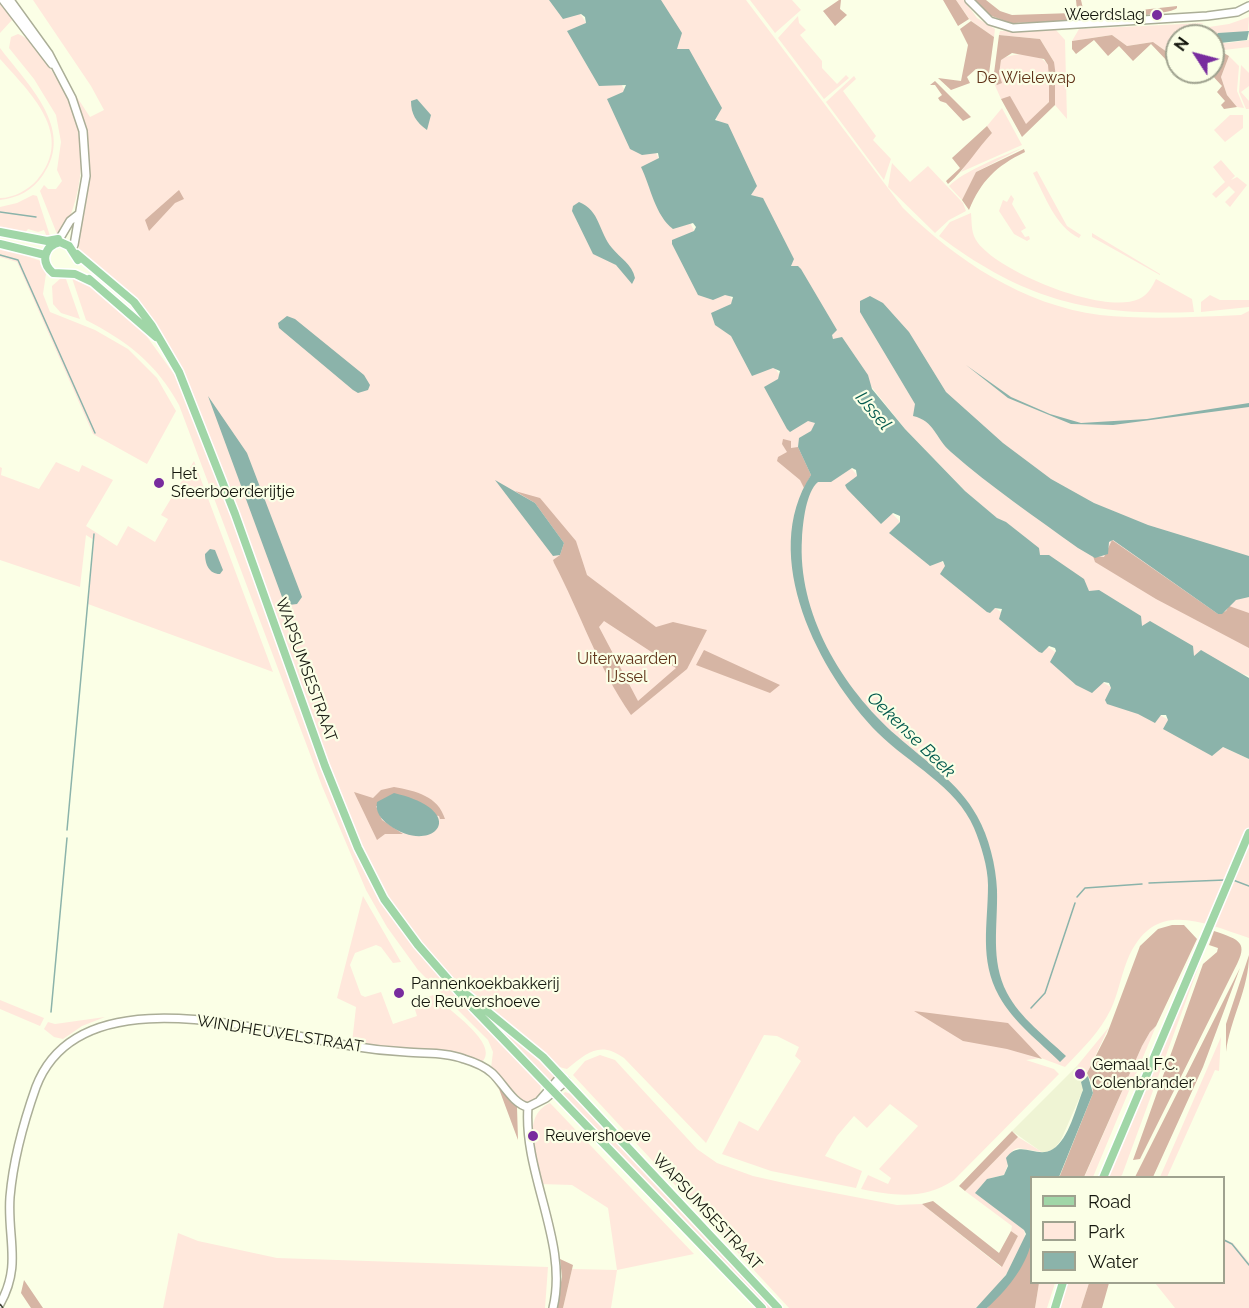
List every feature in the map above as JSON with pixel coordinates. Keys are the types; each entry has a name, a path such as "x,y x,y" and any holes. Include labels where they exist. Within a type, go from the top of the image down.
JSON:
{"main road":[{"path":"0,232 61,242 77,257 64,272 49,269 45,257"},
{"path":"45,257 61,242"},
{"path":"0,244 45,257"},
{"name":"WAPSUMSESTRAAT","path":"77,257 134,302 179,372 231,504 325,766 358,848 398,920 437,968 551,1090 762,1308"},
{"name":"WAPSUMSESTRAAT","path":"64,272 92,282 112,296 161,342"},
{"path":"1104,1176 1249,833"},
{"name":"WAPSUMSESTRAAT","path":"458,989 510,1029 564,1078 778,1308"},
{"path":"1055,1308 1062,1284"}],"street":[{"path":"3,0 45,58 54,66"},
{"path":"10,0 49,54 72,98 83,131 86,176 79,214 61,242"},
{"path":"969,0 990,21 1013,28 1207,16 1237,12 1249,6"},
{"path":"61,242 70,221 79,214"},
{"name":"WINDHEUVELSTRAAT","path":"0,1304 9,1285 14,1265 9,1210 12,1180 33,1096 42,1076 57,1053 83,1032 121,1021 209,1021 370,1049 454,1056 485,1067 519,1103 528,1107"},
{"path":"553,1308 556,1266 527,1142 528,1107 538,1102 564,1078"}],"shaded area":[{"path":"841,0 840,9 847,15 835,26 823,11"},
{"path":"943,0 956,0 969,19 958,26"},
{"path":"974,0 986,0 1000,11 1012,15 1073,13 1077,10 1076,0 1081,0 1084,13 1123,12 1177,6 1177,8 1150,15 1010,23 989,15"},
{"path":"971,21 994,37 988,81 976,69 967,77 970,83 951,90 938,78 961,81 968,45 960,29"},
{"path":"999,35 1040,39 1054,62 1056,77 1049,77 1048,65 1044,59 1012,53 1001,60 999,74 1002,83 997,85 993,81"},
{"path":"1112,35 1127,46 1153,42 1165,51 1165,59 1151,44 1133,61 1119,46 1108,56 1094,40 1076,54 1072,49 1072,41"},
{"path":"1225,54 1229,56 1225,66"},
{"path":"935,81 971,117 963,121 946,103 940,101 938,98 942,95 935,85 930,85"},
{"path":"1220,84 1223,84 1227,95 1237,107 1224,109 1221,105 1225,101 1217,92 1222,86"},
{"path":"1049,85 1055,85 1055,105 1022,137 1001,99 1010,96 1026,124 1049,102"},
{"path":"987,126 992,133 948,184 946,181 960,168 952,158"},
{"path":"1024,149 1025,152 991,175 969,210 962,200 976,172"},
{"path":"179,190 184,199 175,203 149,231 145,220"},
{"path":"783,439 791,441 791,448 798,447 811,475 804,488 800,480 777,461 778,457 787,452 782,444"},
{"path":"515,491 540,498 576,541 587,575 656,627 673,622 707,630 687,669 631,715 608,678 554,563 553,560 560,555 564,543 535,503","holes":["604,621 676,668 638,701 599,627"]},
{"path":"1112,540 1218,614 1226,611 1229,606 1249,613 1249,648 1156,599 1095,562 1093,556 1104,557"},
{"path":"704,650 780,685 770,693 696,665"},
{"path":"394,787 410,790 432,800 442,811 445,819 440,819 439,816 376,806 382,820 403,834 385,834 377,840 354,792 373,798 381,790"},
{"path":"1172,925 1184,925 1197,939 1156,1026 1142,1046 1084,1176 1060,1176 1093,1093 1087,1073 1107,1034 1140,946 1158,929"},
{"path":"1214,931 1240,943 1239,959 1140,1159 1133,1160 1203,964 1217,952 1218,948 1209,945"},
{"path":"1249,955 1246,980 1226,1052 1226,1024"},
{"path":"1240,968 1203,1067 1153,1176 1136,1176"},
{"path":"914,1011 1008,1023 1042,1059 1007,1049 963,1041"},
{"path":"1077,1066 1089,1076 1061,1140 1054,1149 1043,1153 1012,1131"},
{"path":"494,1083 517,1107 518,1140 499,1089"},
{"path":"1012,1131 1018,1137 965,1191 959,1186"},
{"path":"933,1201 999,1253 1011,1231 1018,1236 1002,1267 922,1204"},
{"path":"1030,1245 1030,1284 1039,1284 1035,1308 987,1308 1019,1268"},
{"path":"560,1259 573,1265 563,1308 556,1308 562,1277"},
{"path":"24,1280 43,1308 31,1308 21,1293"},
{"path":"1089,1284 1109,1284 1102,1308 1081,1308"}],"green space":[{"path":"0,0 12,20 0,33"},
{"name":"Uiterwaarden IJssel","path":"33,0 571,0 615,73 732,300 797,400 871,491 954,573 1048,647 1111,687 1219,749 1223,747 1249,759 1249,938 1213,926 1179,920 1164,922 1150,929 1138,941 1127,961 1111,1009 1090,1040 1065,1067 1041,1058 1026,1060 1054,1069 1059,1074 954,1180 932,1191 897,1195 861,1189 868,1175 888,1184 891,1178 879,1169 918,1126 890,1104 867,1128 854,1116 837,1136 825,1156 862,1171 856,1188 771,1171 722,1154 739,1121 758,1131 801,1061 795,1056 799,1047 777,1036 764,1035 706,1143 624,1058 616,1053 608,1050 594,1051 567,1069 559,1067 448,974 430,954 386,893 349,822 191,393 134,297 80,252 78,238 87,197 90,168 84,126 69,85 90,117 104,110 91,86"},
{"path":"649,0 746,0 903,208 945,245 992,277 1044,301 1072,310 1100,315 1188,317 1241,315 1249,311 1249,676 1193,657 1088,593 1040,556 965,491 905,429 832,337 751,194 717,120"},
{"path":"750,0 792,0 801,10 775,33"},
{"path":"956,0 964,0 977,18 995,29 994,37 970,20"},
{"path":"798,16 799,23 806,30 800,35 822,61 822,68 837,84 846,75 849,78 824,99 778,38"},
{"path":"1249,17 1248,32 1225,33 1225,25"},
{"path":"1165,25 1165,51 1153,42 1127,46 1112,35 1072,41 1079,29"},
{"name":"De Wielewap","path":"1056,30 1065,40 1067,119 1055,105 1055,85 1049,86 1049,102 1026,125 1010,97 1001,99 993,81 997,85 1001,59 1026,54 1038,57 1048,65 1054,62 1040,39 999,35 1000,31"},
{"path":"18,34 34,46 53,72 70,105 80,141 80,178 76,198 67,223 57,234 40,191 44,185 48,189 56,189 62,181 57,170 61,142 56,115 34,79 9,48 11,37"},
{"path":"1249,40 1249,47 1225,50 1225,43"},
{"path":"0,48 44,107 51,123 54,140 52,157 35,185 25,192 0,200 0,198 20,193 37,180 48,163 52,146 50,130 44,115 24,85 0,59"},
{"path":"1229,56 1239,66 1237,91 1244,108 1237,107 1227,95 1223,84 1225,66"},
{"path":"1241,65 1249,73 1249,86 1241,92 1249,101 1249,109 1246,109 1239,92"},
{"path":"854,76 856,79 843,91 876,136 873,140 891,159 884,180 826,102"},
{"path":"1002,108 1022,145 961,172 971,156 992,133 987,126"},
{"path":"1230,115 1243,115 1243,128 1225,142 1214,130"},
{"path":"1022,148 976,172 962,200 949,186 973,169"},
{"path":"1221,160 1235,176 1231,180 1237,177 1247,185 1230,207 1225,202 1235,192 1229,186 1216,198 1212,194 1225,182 1213,167"},
{"path":"892,163 910,182 928,166 963,203 966,211 949,220 935,233 888,187"},
{"path":"1037,171 1067,226 1081,235 1079,238 1063,226 1057,218 1033,173"},
{"path":"1009,192 1014,199 1012,204 1026,228 1021,231 1025,237 1029,236 1030,239 1027,241 1014,234 999,211 1003,200 1007,202 1011,195"},
{"path":"33,195 37,196 50,236 47,237 44,230 38,232 28,229 25,233 0,228 0,207 17,203"},
{"path":"971,213 973,233 978,243 990,255 1030,278 1079,296 1102,301 1123,302 1142,297 1156,279 1192,299 1194,312 1156,313 1090,307 1059,300 1029,289 970,258 939,236 950,222"},
{"path":"1092,233 1160,274 1160,275 1092,237"},
{"path":"0,247 41,261 46,274 43,294 50,312 95,330 128,349 157,378 176,411 147,464 93,434 17,262 0,257"},
{"path":"61,278 66,279 80,319 61,313 53,304 52,286"},
{"path":"72,278 76,278 112,300 140,327 179,381 232,517 335,802 373,886 396,924 420,954 541,1084 540,1095 531,1103 522,1100 491,1068 493,1052 488,1040 418,970 387,927 366,890 322,786 179,405 161,377 140,355 115,336 86,320"},
{"path":"1210,295 1220,300 1249,300 1249,307 1201,312 1201,302"},
{"path":"194,461 273,672 88,604 94,540 86,535 80,587 0,560 0,467 2,468 1,475 39,489 56,462 79,472 82,465 113,480 86,526 117,546 128,526 155,542 168,519 161,515"},
{"path":"363,896 401,962 393,963 381,947 376,945 355,953 350,965 361,995 365,997 381,992 393,1024 417,1016 413,1003 433,995 478,1036 486,1054 482,1062 352,1043 356,1007 337,998"},
{"path":"1204,952 1122,1175 1108,1176"},
{"path":"0,1000 44,1018 40,1026 0,1009"},
{"path":"476,1006 555,1074 553,1079 548,1081"},
{"path":"105,1017 82,1026 63,1039 54,1037 44,1029 48,1022 55,1024"},
{"path":"1156,1026 1093,1176 1085,1176 1142,1046"},
{"path":"1109,1027 1087,1073 1077,1066"},
{"path":"1221,1037 1219,1071 1215,1070 1167,1176 1160,1176"},
{"path":"600,1055 615,1060 697,1149 717,1163 753,1176 793,1185 897,1205 922,1204 1001,1267 1018,1236 1011,1231 1012,1226 965,1191 1018,1137 1042,1152 1018,1148 1013,1150 1004,1175 987,1179 1024,1230 1025,1238 1022,1249 1000,1283 976,1308 789,1308 573,1075 585,1061"},
{"path":"565,1092 571,1094 772,1308 766,1308 562,1095"},
{"path":"550,1103 694,1254 617,1270 608,1208 572,1185 540,1184 533,1151 533,1128 535,1118 541,1109"},
{"path":"178,1233 198,1241 277,1258 548,1267 545,1308 163,1308"},
{"path":"1225,1239 1233,1243 1249,1262 1249,1308 1175,1308 1156,1284 1225,1284"},
{"path":"572,1269 617,1270 611,1308 563,1308"},
{"path":"1039,1284 1055,1284 1047,1308 1035,1308"},
{"path":"1067,1284 1089,1284 1081,1308 1059,1308"}],"water":[{"name":"IJssel","path":"549,0 661,0 682,33 677,49 689,49 722,108 715,120 728,124 757,186 751,195 763,198 794,259 791,266 798,266 801,269 837,330 832,335 833,339 842,337 868,375 872,389 905,429 965,491 997,518 1006,522 1039,548 1040,555 1049,555 1084,579 1089,591 1099,590 1141,616 1142,626 1150,621 1193,646 1194,656 1201,650 1249,678 1249,759 1223,747 1212,756 1163,729 1168,720 1166,715 1161,715 1155,723 1138,714 1107,704 1105,700 1111,688 1109,683 1104,682 1092,693 1076,685 1050,662 1056,651 1055,648 1049,646 1042,653 1039,652 999,619 1002,609 995,608 990,613 987,612 940,574 945,566 943,561 930,566 889,533 900,522 900,516 893,513 881,524 847,489 845,485 857,476 856,470 852,468 831,482 818,482 811,493 803,524 802,566 815,621 841,672 858,695 877,717 961,793 977,816 988,842 995,871 996,943 998,968 1002,981 1019,1011 1066,1056 1060,1062 1012,1015 993,982 986,942 987,871 974,828 966,813 931,776 878,733 856,708 835,679 802,612 793,576 791,541 796,507 811,475 798,447 799,438 811,431 815,423 808,421 790,432 764,387 778,379 780,371 773,368 752,376 731,336 715,325 711,313 731,304 733,297 725,295 713,300 698,295 672,244 672,240 694,231 696,227 693,223 673,229 658,209 641,167 659,158 658,153 642,155 630,149 607,99 623,92 626,85 599,86 567,31 586,23 585,17 581,14 563,19"},
{"path":"1249,31 1247,40 1225,42 1225,33"},
{"path":"417,99 431,115 427,130 413,114 411,101"},
{"path":"579,202 591,210 612,248 631,269 635,278 632,284 616,265 593,254 572,211 573,206"},
{"path":"870,296 883,303 909,332 946,392 1003,443 1051,479 1094,503 1148,525 1249,556 1249,597 1236,600 1222,614 1218,614 1113,540 1109,542 1108,554 1095,558 1013,502 951,452 926,422 913,416 915,404 860,312 860,301"},
{"path":"287,316 295,319 364,375 370,385 368,390 358,393 353,390 279,328 278,323"},
{"path":"966,365 1011,397 1050,414 1081,423 1147,419 1249,403 1249,407 1113,425 1071,424 1008,398"},
{"path":"208,396 247,453 302,597 297,604 289,605 282,597"},
{"path":"495,480 535,503 564,543 560,555 553,556"},
{"path":"210,549 215,550 223,570 220,574 210,570 207,565 205,554"},
{"path":"394,793 419,801 433,811 439,820 438,828 431,834 419,836 405,834 386,823 378,812 377,802"},
{"path":"1088,1076 1093,1093 1059,1176 1030,1176 1030,1246 1025,1261 1008,1287 994,1302 987,1308 976,1308 1006,1275 1026,1234 1024,1230 975,1193 987,1179 1004,1175 1008,1166 1006,1158 1011,1152 1023,1149 1047,1152 1059,1144 1075,1114 1083,1090 1081,1082"}],"waterway":[{"path":"0,212 36,217"},
{"path":"0,255 18,260 95,433"},
{"path":"67,830 94,534"},
{"path":"51,1012 67,838"},
{"path":"1149,883 1225,880"},
{"path":"1233,880 1249,886"},
{"path":"1077,897 1085,888 1142,884"},
{"path":"1031,1008 1045,993 1075,903"},
{"path":"1225,1240 1232,1244 1249,1265"}],"railway":[{"path":"0,1304 3,1308"}],"place":[{"name":"Weerdslag","path":"1157,15"},
{"name":"Het Sfeerboerderijtje","path":"159,483"},
{"name":"Pannenkoekbakkerij de Reuvershoeve","path":"399,993"},
{"name":"Gemaal F.C. Colenbrander","path":"1080,1074"},
{"name":"Reuvershoeve","path":"533,1136"}],"water label":[{"name":"Oekense Beek","path":"911,735"}]}
